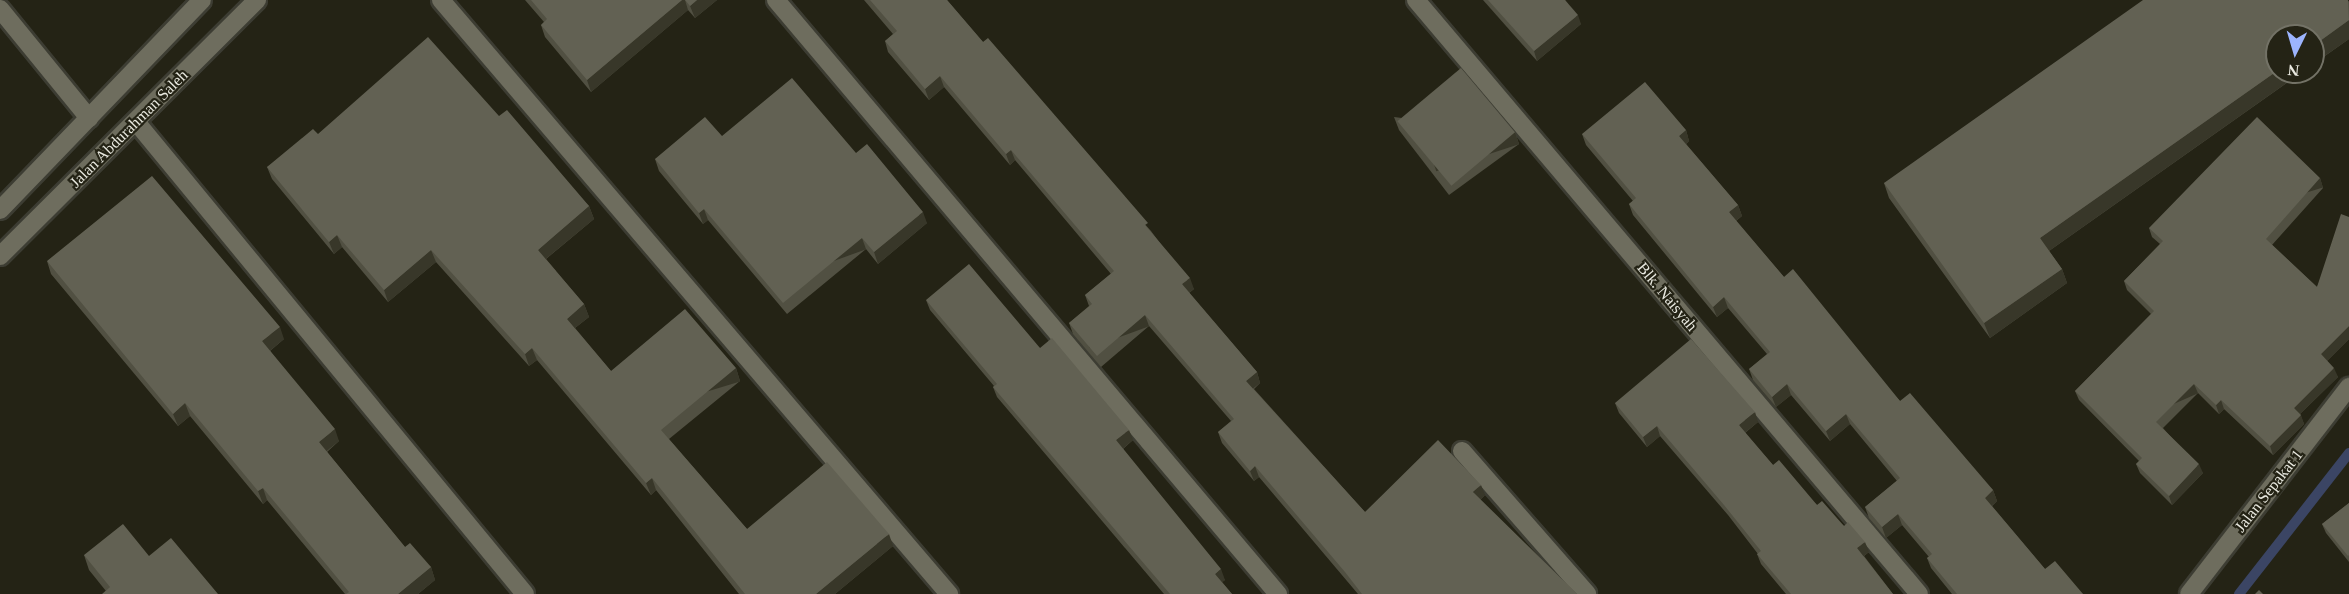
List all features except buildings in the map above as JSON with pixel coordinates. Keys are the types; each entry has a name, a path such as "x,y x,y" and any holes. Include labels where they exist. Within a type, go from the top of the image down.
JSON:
{"street":[{"path":"0,210 202,0"},
{"name":"Jalan Abdurahman Saleh","path":"0,256 137,123 257,0"},
{"path":"441,0 949,594"},
{"path":"776,0 1278,594"},
{"name":"Blk. Naisyah","path":"1416,0 1919,594"},
{"path":"0,9 89,118"},
{"path":"137,123 525,594"},
{"name":"Jalan Sepakat 1","path":"2189,594 2349,387"},
{"path":"1462,451 1587,594"}],"waterway":[{"path":"2239,594 2349,453"}]}
